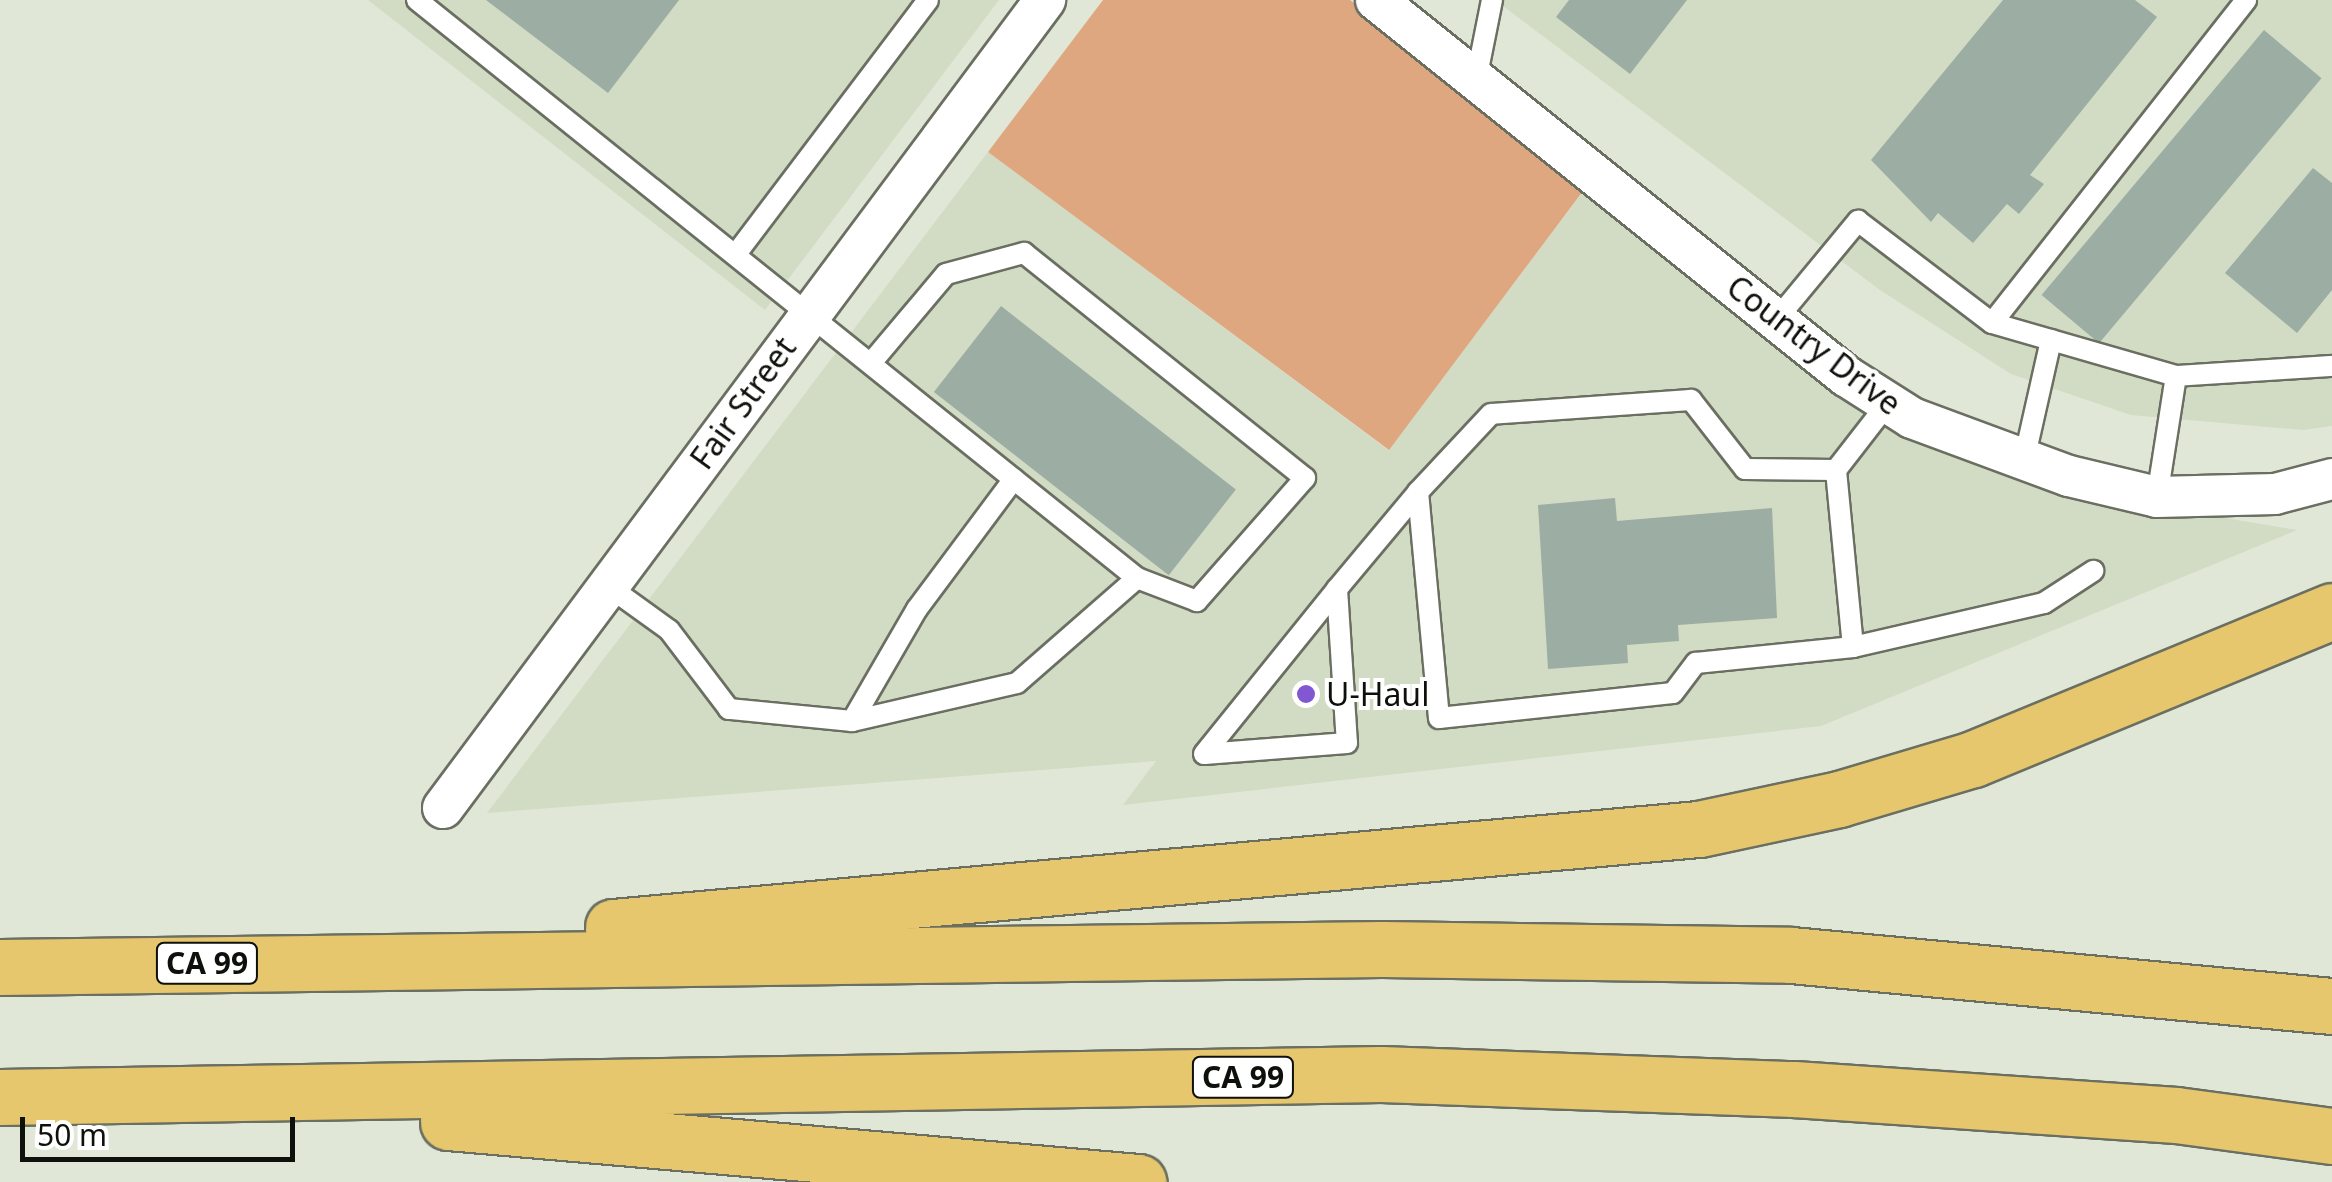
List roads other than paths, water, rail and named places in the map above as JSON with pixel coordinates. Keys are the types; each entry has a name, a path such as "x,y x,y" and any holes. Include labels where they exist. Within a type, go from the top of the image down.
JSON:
{"highway":[{"path":"288,961 449,928 622,927 1698,829 1839,800 1973,759 2332,611"},
{"name":"CA 99","path":"0,967 1479,950 1791,955 2332,1006"},
{"path":"2203,991 2332,988"},
{"name":"CA 99","path":"0,1097 1381,1074 1794,1089 2176,1115 2332,1136"},
{"path":"152,1096 1138,1182"}],"street":[{"name":"Fair Street","path":"443,808 1044,0"},
{"name":"Country Drive","path":"1376,0 1776,320 1888,403 2024,460 2157,497 2274,494 2332,479"}],"lane":[{"path":"417,0 1137,578 1197,601 1305,478 1024,253 946,274 872,363"},
{"path":"736,254 928,0"},
{"path":"1476,80 1492,0"},
{"path":"1992,323 2246,0"},
{"path":"1776,320 1858,221 1992,323 2176,376 2332,366"},
{"path":"2024,460 2051,340"},
{"path":"2157,497 2176,376"},
{"path":"1337,589 1348,744 1204,754 1337,589 1418,492 1492,414 1690,400 1745,469 1836,470"},
{"path":"1854,647 1836,470 1888,403"},
{"path":"852,721 917,609 1014,478"},
{"path":"1418,492 1439,718 1673,693 1696,663 1854,647 2044,603 2094,571"},
{"path":"608,586 668,630 729,710 852,721 1017,684 1137,578"}],"place":[{"name":"U-Haul","path":"1306,694"}]}
